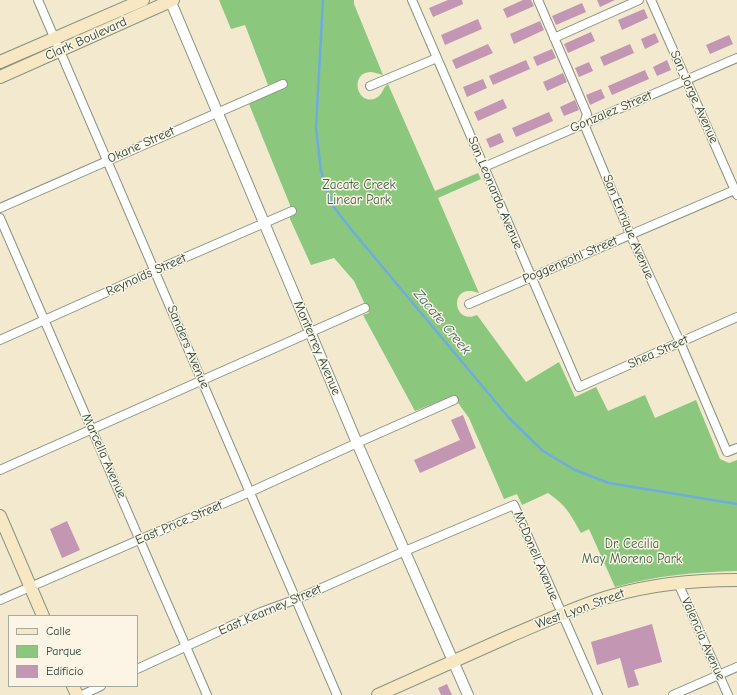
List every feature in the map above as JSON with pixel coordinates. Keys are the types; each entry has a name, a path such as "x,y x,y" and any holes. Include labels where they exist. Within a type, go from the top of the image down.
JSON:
{"main road":[{"name":"Clark Boulevard","path":"0,62 143,0"},
{"name":"Clark Boulevard","path":"0,77 171,1"},
{"path":"0,516 43,615"},
{"name":"West Lyon Street","path":"378,695 561,614 612,596 639,589 678,583 708,580 737,580"}],"street":[{"name":"Sanders Avenue","path":"38,0 337,695"},
{"name":"San Leonardo Avenue","path":"412,0 579,387"},
{"name":"San Enrique Avenue","path":"538,0 587,114 584,124 630,234 680,342 727,452 737,448"},
{"path":"554,38 639,0"},
{"name":"San Jorge Avenue","path":"651,0 736,191"},
{"name":"Monterrey Avenue","path":"171,1 356,443 468,695"},
{"path":"370,86 437,58"},
{"name":"Gonzalez Street","path":"484,167 737,58"},
{"name":"Okane Street","path":"0,208 283,84"},
{"name":"Poggenpohl Street","path":"469,304 630,234 736,191"},
{"name":"Reynolds Street","path":"0,340 154,270 292,211"},
{"name":"Marcella Avenue","path":"0,218 207,695"},
{"path":"0,470 365,308"},
{"name":"Shea Street","path":"579,387 737,317"},
{"name":"East Price Street","path":"0,600 250,492 454,400"},
{"name":"East Kearney Street","path":"138,669 261,612 297,599 514,505"},
{"name":"McDonell Avenue","path":"514,505 598,695"},
{"name":"Valencia Avenue","path":"678,583 728,695"},
{"path":"674,695 737,667"},
{"path":"82,695 99,687"}],"green space":[{"name":"Zacate Creek Linear Park","path":"219,0 354,0 354,4 383,75 372,72 363,74 359,78 358,83 360,94 369,100 376,98 388,84 435,191 478,173 481,179 438,198 479,293 469,291 462,293 458,298 458,310 462,315 469,317 477,315 526,382 559,362 575,397 596,387 608,411 645,395 655,418 696,400 720,459 729,463 737,460 737,571 675,575 615,587 589,529 581,533 568,511 560,502 548,493 522,505 517,494 504,499 469,418 453,396 415,411 363,315 369,313 354,281 334,258 311,265 290,219 290,205 249,104 285,87 282,80 268,85 245,25 231,29"}],"building":[{"path":"448,0 462,0 463,4 433,17 429,8"},
{"path":"523,0 531,0 534,6 507,18 503,9"},
{"path":"597,0 615,0 600,7"},
{"path":"582,3 586,12 556,25 552,16"},
{"path":"644,9 648,18 622,30 618,20"},
{"path":"478,19 482,29 445,45 441,35"},
{"path":"540,21 544,30 514,44 510,34"},
{"path":"591,32 595,41 568,53 564,44"},
{"path":"655,33 659,42 645,49 641,39"},
{"path":"729,35 733,44 710,54 706,45"},
{"path":"488,44 493,53 456,69 452,60"},
{"path":"630,44 634,53 604,66 600,57"},
{"path":"552,49 556,58 537,66 533,57"},
{"path":"526,60 530,69 493,85 489,76"},
{"path":"667,60 671,70 657,76 653,67"},
{"path":"589,62 593,71 579,77 575,68"},
{"path":"645,70 649,79 612,95 608,86"},
{"path":"563,73 567,82 547,91 543,82"},
{"path":"483,79 487,88 467,97 463,87"},
{"path":"601,89 605,98 590,105 586,95"},
{"path":"503,99 507,108 478,121 474,112"},
{"path":"575,100 579,110 564,116 560,107"},
{"path":"549,112 553,121 516,137 512,128"},
{"path":"500,133 504,142 490,148 486,139"},
{"path":"463,415 476,448 420,473 414,460 460,440 451,420"},
{"path":"67,521 80,550 62,558 50,529"},
{"path":"652,624 662,662 634,670 639,685 628,688 620,658 597,665 591,642"},
{"path":"447,684 452,695 441,695 438,688"}],"waterway":[{"name":"Zacate Creek","path":"323,0 316,128 321,171 333,206 350,228 509,418 543,451 575,470 609,483 737,504"}],"park label":[{"name":"Dr. Cecilia May Moreno Park","path":"632,552"}]}
